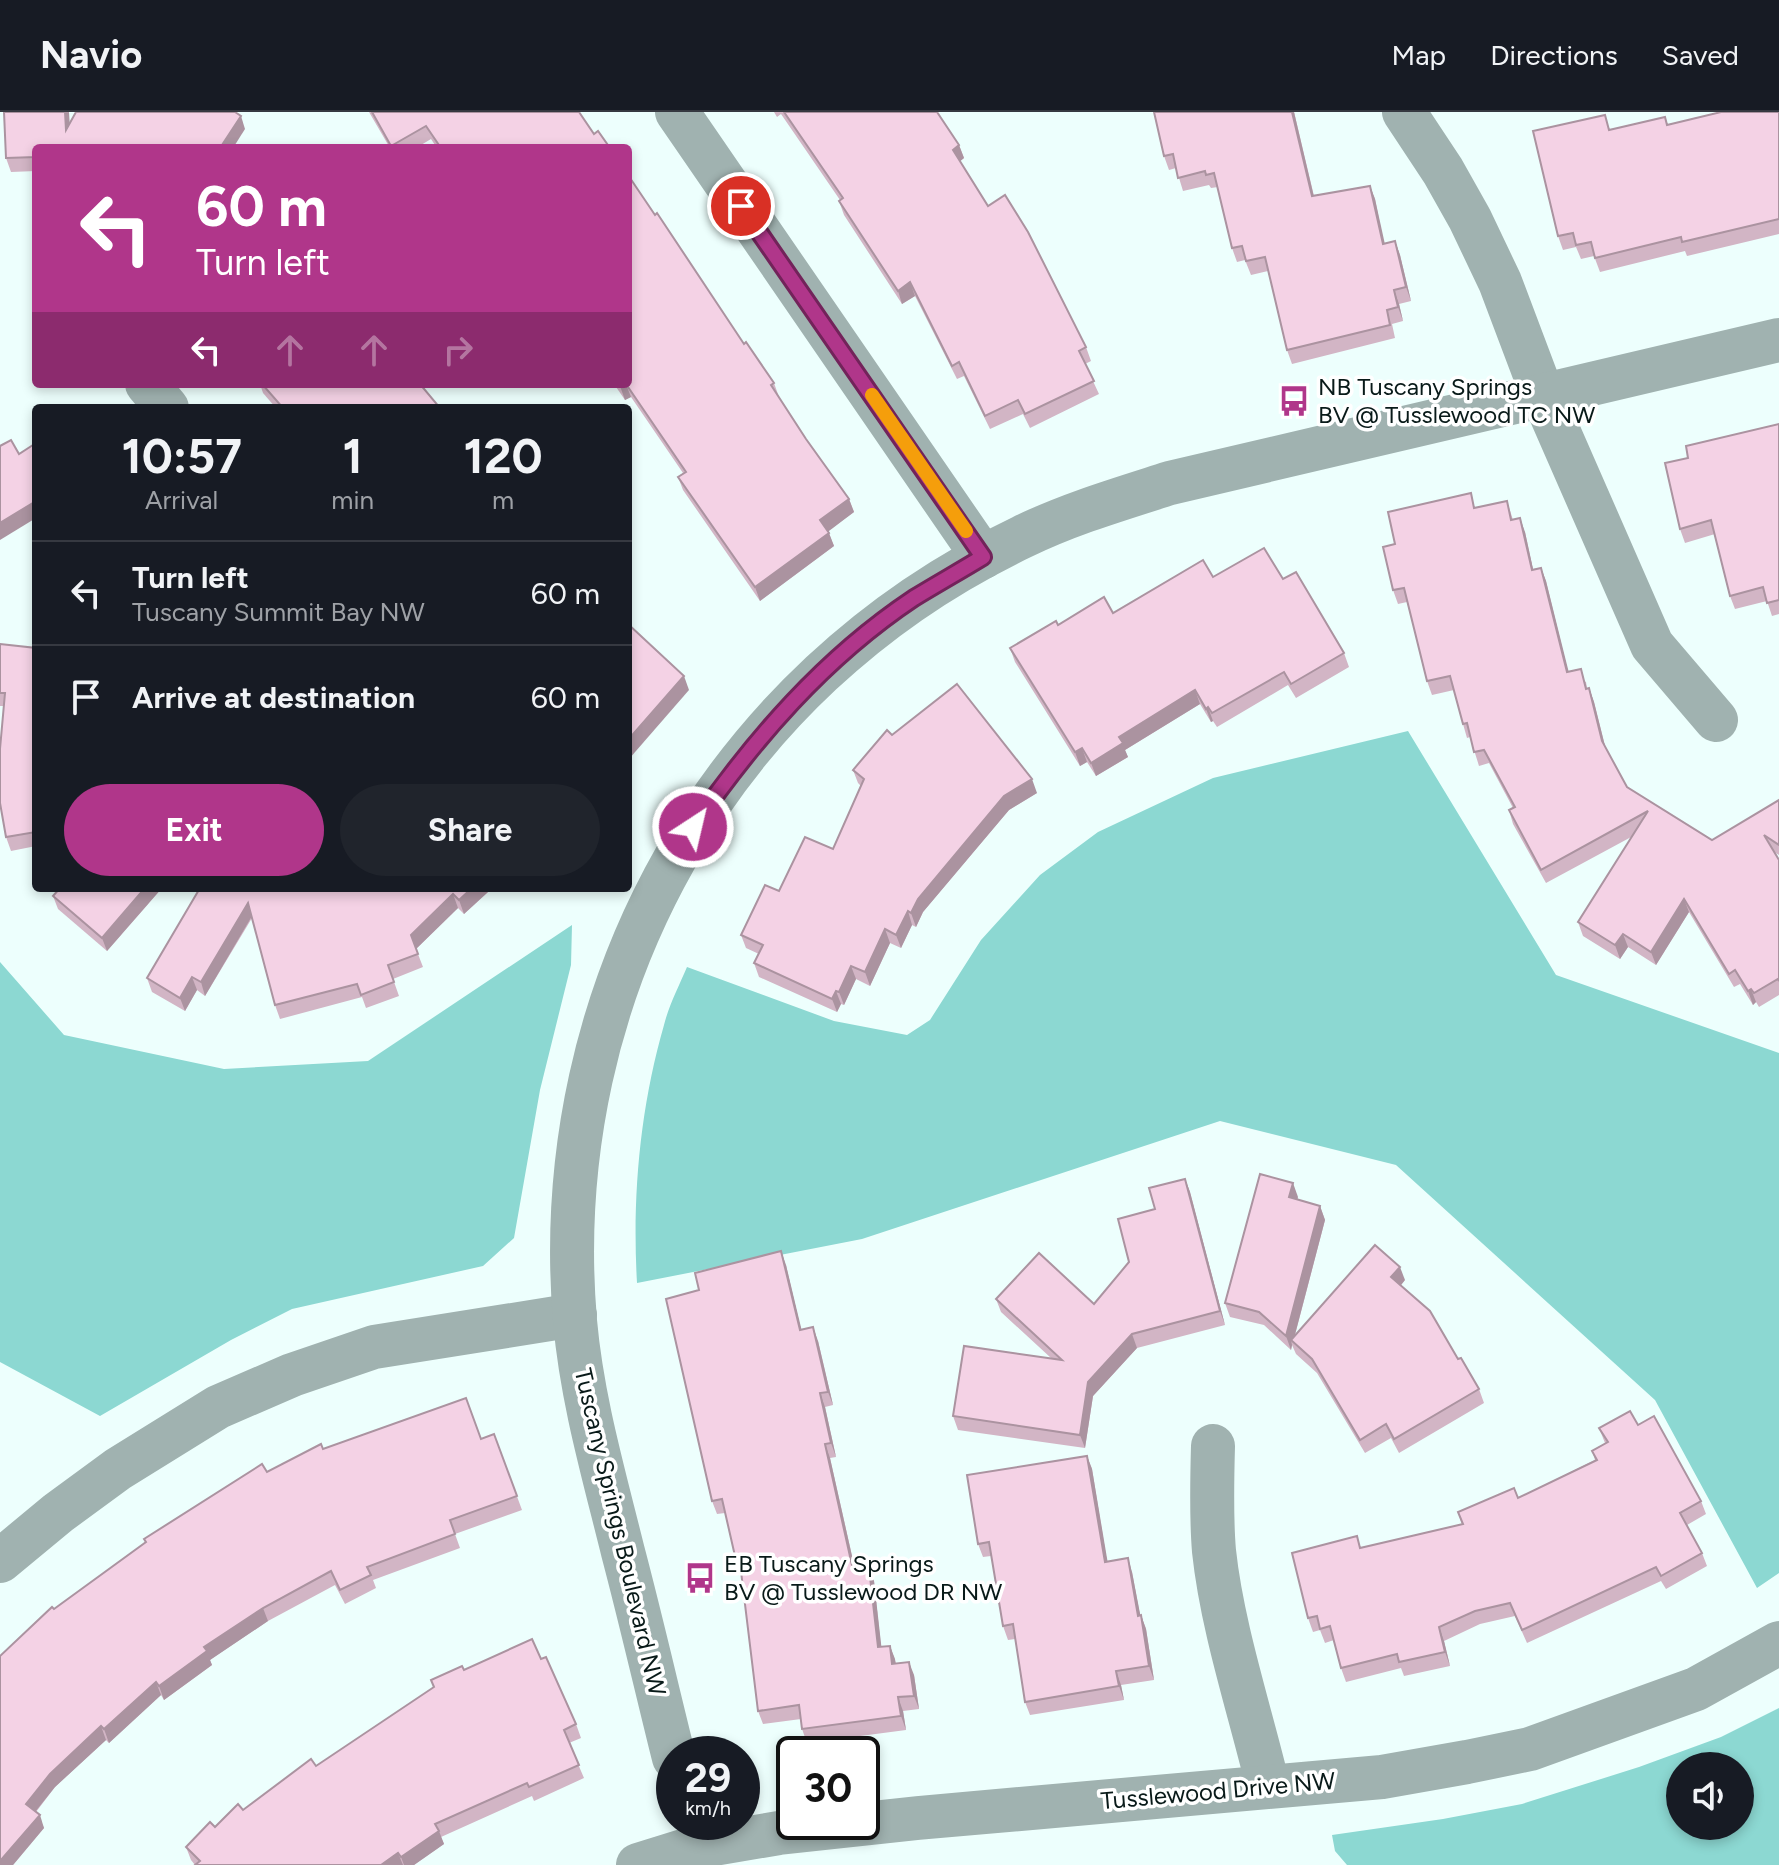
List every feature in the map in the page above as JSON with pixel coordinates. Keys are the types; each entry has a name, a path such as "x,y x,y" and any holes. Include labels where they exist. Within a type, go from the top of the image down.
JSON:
{"street":[{"path":"677,112 983,557"},
{"path":"1404,112 1443,171 1500,282 1543,396 1652,645 1716,720"},
{"name":"Tuscany Springs Boulevard NW","path":"668,1736 591,1427 579,1364 572,1245 575,1163 588,1083 640,894 693,827 735,766 805,687 913,599 983,557 1085,510 1170,483 1779,340"},
{"path":"150,388 164,404"},
{"path":"0,1561 118,1469 218,1407 292,1375 374,1347 575,1315"},
{"path":"1213,1446 1211,1504 1214,1554 1228,1626 1268,1786"},
{"name":"Tusslewood Drive NW","path":"760,1833 1382,1777 1530,1749 1696,1689 1779,1643"},
{"name":"Tusslewood Drive NW","path":"638,1865 682,1840"}],"shaded area":[{"path":"1408,731 1556,975 1779,1053 1779,1573 1757,1588 1655,1400 1396,1165 1220,1121 862,1239 637,1283 637,1185 649,1088 666,1018 687,967 834,1021 907,1035 930,1020 981,940 1040,875 1098,832 1213,778"},
{"path":"572,925 571,965 540,1090 514,1238 483,1266 292,1309 231,1340 100,1416 0,1362 0,962 64,1035 224,1069 368,1061"},
{"path":"1779,1708 1779,1865 1347,1865 1335,1851 1332,1835 1522,1804 1666,1757 1666,1840 1754,1840 1754,1752 1680,1752 1721,1737"}],"building":[{"path":"4,112 65,112 66,130 76,112 235,112 241,116 223,144 32,144 32,157 6,158"},
{"path":"372,112 579,112 594,134 598,131 607,144 438,144 426,126 390,144"},
{"path":"784,112 937,112 959,145 953,150 988,206 1005,195 1028,232 1086,347 1079,351 1094,381 1025,414 1018,400 985,416 959,362 952,366 910,282 898,291 839,201 843,198"},
{"path":"1154,112 1292,112 1312,196 1370,186 1383,244 1395,241 1406,287 1394,290 1398,307 1387,310 1390,325 1287,350 1265,257 1246,261 1242,246 1232,248 1214,173 1206,175 1205,171 1178,178 1173,154 1164,156"},
{"path":"1721,112 1779,112 1779,219 1682,242 1681,237 1595,258 1591,242 1576,245 1573,233 1558,236 1533,131 1605,115 1609,130 1665,117 1667,125"},
{"path":"632,181 774,383 771,385 849,499 820,520 829,533 755,587 678,477 686,472 629,388 632,388"},
{"path":"266,388 423,388 437,404 280,404"},
{"path":"1779,424 1779,600 1767,603 1763,587 1730,596 1711,520 1680,529 1665,463 1688,458 1686,446"},
{"path":"11,440 19,454 32,446 32,503 0,523 0,446"},
{"path":"1471,493 1474,508 1507,501 1511,520 1520,518 1532,570 1541,568 1567,672 1581,669 1602,741 1627,787 1712,840 1779,800 1779,845 1764,835 1779,860 1779,981 1754,993 1751,989 1748,991 1735,970 1729,974 1684,899 1651,952 1623,934 1615,945 1578,922 1648,811 1541,870 1509,810 1515,807 1484,750 1474,752 1450,676 1427,681 1404,588 1393,590 1383,547 1395,544 1388,512"},
{"path":"1264,548 1283,579 1296,572 1344,653 1291,684 1284,672 1212,713 1208,707 1206,709 1195,690 1119,737 1123,743 1091,763 1082,748 1075,752 1010,648 1056,621 1058,625 1104,597 1113,613 1203,560 1213,577"},
{"path":"632,628 684,676 632,735"},
{"path":"0,644 32,648 32,833 6,837 0,803 0,749 5,693 0,693"},
{"path":"957,684 1032,779 1004,796 918,899 911,913 908,911 896,935 885,929 865,972 851,966 839,992 836,991 832,999 754,963 763,945 741,935 765,885 779,891 805,837 833,849 864,779 853,770 887,730 892,735"},
{"path":"56,892 142,892 102,938 53,896"},
{"path":"198,892 468,892 459,900 453,894 411,935 418,954 388,965 394,982 361,995 357,984 275,1005 248,903 201,982 192,977 180,998 147,978"},
{"path":"1260,1174 1293,1183 1289,1197 1320,1206 1286,1336 1259,1312 1225,1303"},
{"path":"1185,1179 1220,1311 1132,1334 1088,1382 1080,1435 953,1416 964,1346 1062,1360 996,1299 1039,1253 1094,1304 1129,1262 1118,1219 1155,1209 1149,1188"},
{"path":"1375,1245 1400,1267 1391,1277 1430,1311 1479,1389 1394,1439 1386,1424 1360,1440 1312,1359 1291,1340"},
{"path":"781,1251 800,1330 813,1327 828,1392 820,1393 831,1443 825,1444 853,1570 869,1568 878,1647 890,1646 892,1664 909,1662 914,1696 898,1697 901,1716 802,1729 799,1705 758,1711 739,1555 735,1556 722,1499 712,1501 666,1299 699,1290 695,1273"},
{"path":"466,1398 481,1439 494,1434 517,1496 450,1520 455,1534 367,1567 371,1575 340,1590 331,1571 263,1608 204,1647 207,1651 159,1686 156,1682 104,1729 101,1726 50,1774 26,1804 40,1815 0,1861 0,1656 52,1607 54,1609 146,1542 144,1539 262,1464 267,1472 321,1444 323,1449"},
{"path":"1630,1411 1638,1425 1654,1416 1701,1501 1680,1513 1702,1553 1661,1576 1656,1567 1522,1630 1510,1603 1475,1611 1439,1627 1445,1652 1399,1662 1397,1654 1341,1668 1330,1626 1320,1629 1317,1616 1308,1618 1292,1553 1357,1536 1360,1548 1463,1524 1458,1512 1514,1488 1518,1498 1597,1460 1592,1451 1608,1442 1599,1428"},
{"path":"1087,1456 1105,1562 1128,1558 1149,1666 1116,1671 1119,1686 1025,1702 1013,1624 1003,1626 989,1542 978,1544 967,1475"},
{"path":"532,1639 541,1659 546,1657 576,1724 564,1730 579,1765 529,1787 527,1783 435,1824 439,1831 401,1857 398,1853 381,1865 195,1865 200,1861 186,1847 210,1822 215,1827 238,1804 243,1810 311,1759 316,1766 434,1687 431,1680 462,1666 464,1670"}],"slow traffic":[{"path":"872,395 966,531"}],"place":[{"name":"NB Tuscany Springs BV @ Tusslewood TC NW","path":"1294,401"},
{"name":"EB Tuscany Springs BV @ Tusslewood DR NW","path":"700,1578"}],"route":[{"path":"693,827 735,766 805,687 913,599 983,557 741,206"}]}
